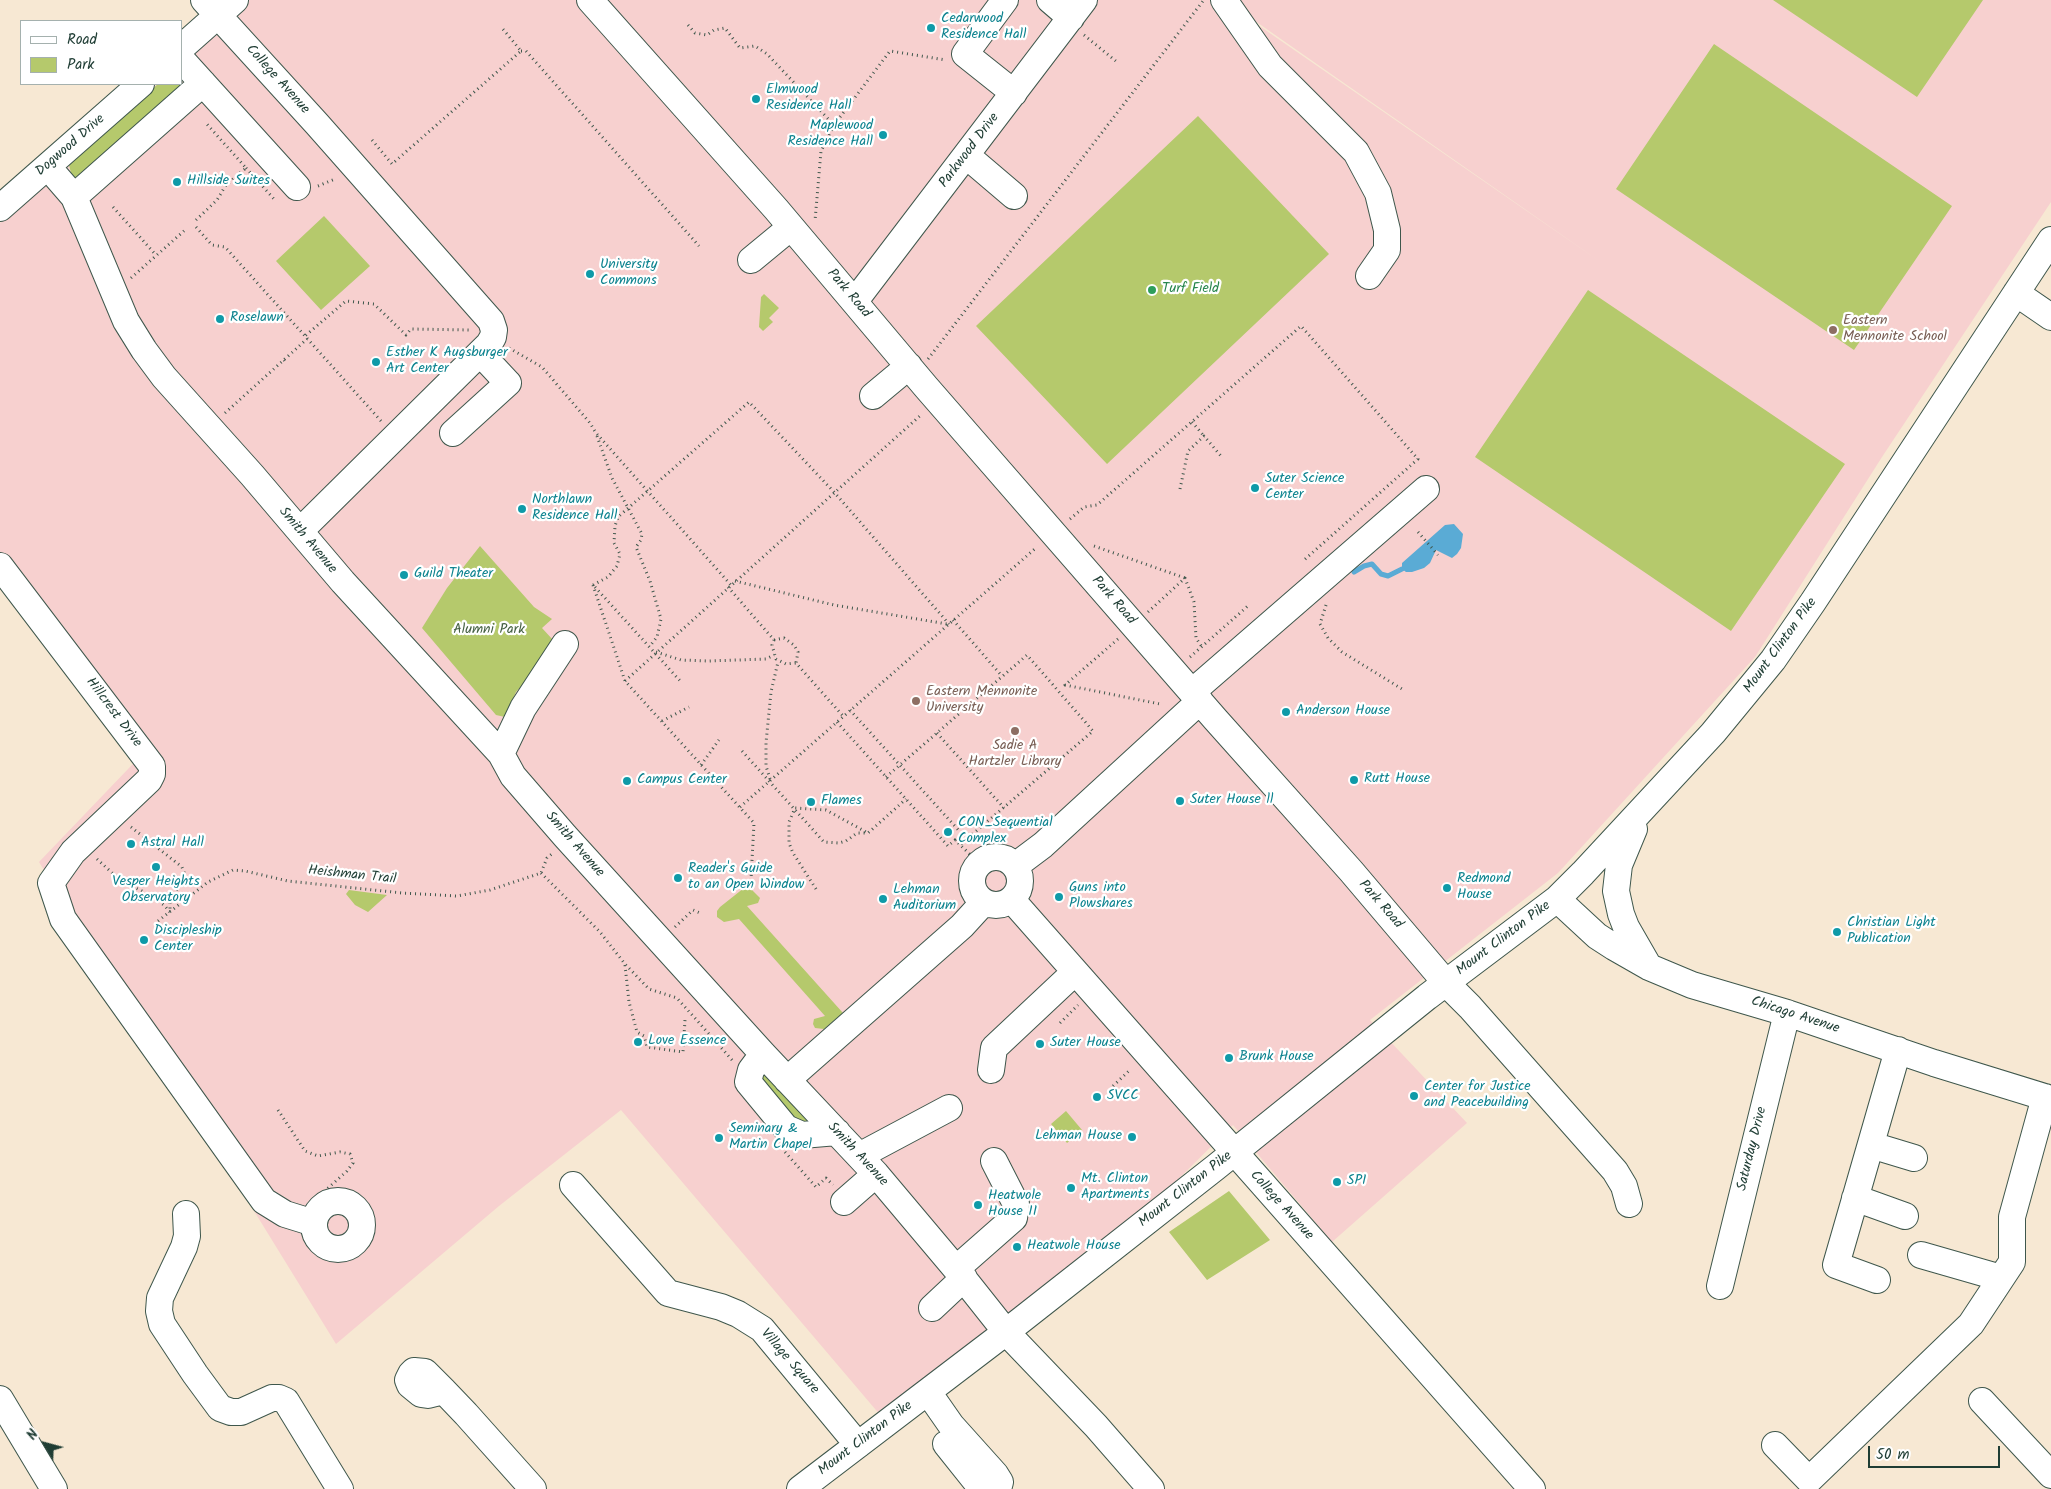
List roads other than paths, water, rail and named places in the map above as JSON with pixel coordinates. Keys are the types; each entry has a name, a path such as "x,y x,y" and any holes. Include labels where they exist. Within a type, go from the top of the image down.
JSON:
{"street":[{"name":"Park Road","path":"590,0 803,227 855,301 918,364 937,400 1196,697 1351,870 1446,983 1470,1007 1615,1171 1624,1186 1629,1204"},
{"path":"1005,0 965,54 1014,93"},
{"path":"1050,0 1074,13"},
{"path":"1224,0 1270,66 1356,152 1378,193 1387,230 1387,250 1368,276"},
{"path":"182,47 219,5"},
{"name":"College Avenue","path":"219,5 342,170 491,321 494,330 486,346"},
{"name":"Parkwood Drive","path":"855,301 1074,13"},
{"path":"182,60 295,192"},
{"path":"74,197 203,83"},
{"name":"Dogwood Drive","path":"0,208 140,85"},
{"path":"967,156 1014,196"},
{"name":"Smith Avenue","path":"48,167 74,197 126,321 144,350 175,390 343,582 501,754 513,776 565,836 763,1054 867,1165 960,1274 1006,1332 1096,1426 1151,1489"},
{"path":"751,260 803,227"},
{"name":"Mount Clinton Pike","path":"800,1489 1006,1332 1446,983 1557,899 1648,805 1713,733 1773,660 2051,240"},
{"path":"2016,293 2051,316"},
{"path":"300,531 486,346 508,383 453,433"},
{"path":"873,396 918,364"},
{"path":"1015,866 1043,844 1319,582 1426,490"},
{"name":"Hillcrest Drive","path":"0,566 152,766 152,774 149,780 85,855 51,883 63,919 264,1201 285,1214 320,1213"},
{"path":"501,754 523,708 564,644"},
{"path":"1648,805 1631,833 1624,849 1619,865 1616,891 1626,927 1649,967"},
{"path":"995,857 1002,858 1015,866 1020,880 1019,887 1012,900 998,905 983,903 974,891 972,884 972,876 980,864 987,859 995,857"},
{"name":"Chicago Avenue","path":"1557,899 1598,936 1649,967 1692,986 1786,1013 2048,1098"},
{"name":"College Avenue","path":"1012,900 1233,1153 1407,1346 1532,1489"},
{"path":"788,1080 962,926 983,903"},
{"path":"991,1070 994,1048 1075,972"},
{"name":"Saturday Drive","path":"1720,1286 1786,1013"},
{"path":"1877,1280 1836,1265 1898,1050"},
{"path":"763,1054 751,1070 748,1082 786,1128 802,1135 836,1132"},
{"path":"1775,1445 1809,1480 1972,1324 2012,1262 2012,1217 2048,1098"},
{"path":"844,1202 867,1165 949,1108"},
{"path":"1871,1145 1914,1158"},
{"path":"932,1308 960,1274 1014,1218 1016,1204 994,1161"},
{"name":"Village Square","path":"573,1185 668,1293 721,1307 738,1314 762,1329 858,1445"},
{"path":"1855,1198 1905,1216"},
{"path":"186,1214 187,1236 184,1247 160,1298 159,1311 162,1324 220,1408 230,1412 241,1412 272,1398 286,1400 340,1489"},
{"path":"1921,1255 2001,1278"},
{"path":"444,1391 533,1489"},
{"path":"920,1398 982,1489"},
{"path":"920,1398 950,1425 995,1474 1000,1482 998,1489"},
{"path":"0,1400 54,1489"},
{"path":"1982,1401 2051,1476"}],"water":[{"path":"1454,524 1463,534 1461,548 1457,554 1452,558 1436,550 1430,563 1424,568 1412,572 1406,572 1402,569 1402,563 1445,525"}],"waterway":[{"path":"1354,572 1372,564 1381,574 1388,576 1402,569"}],"place":[{"name":"Cedarwood Residence Hall","path":"931,28"},
{"name":"Elmwood Residence Hall","path":"756,99"},
{"name":"Maplewood Residence Hall","path":"883,135"},
{"name":"Hillside Suites","path":"177,182"},
{"name":"University Commons","path":"590,274"},
{"name":"Turf Field","path":"1152,290"},
{"name":"Roselawn","path":"220,319"},
{"name":"Eastern Mennonite School","path":"1833,330"},
{"name":"Esther K Augsburger Art Center","path":"376,362"},
{"name":"Suter Science Center","path":"1255,488"},
{"name":"Northlawn Residence Hall","path":"522,509"},
{"name":"Guild Theater","path":"404,575"},
{"name":"Eastern Mennonite University","path":"916,701"},
{"name":"Anderson House","path":"1286,712"},
{"name":"Sadie A Hartzler Library","path":"1015,731"},
{"name":"Rutt House","path":"1354,780"},
{"name":"Campus Center","path":"627,781"},
{"name":"Suter House ll","path":"1180,801"},
{"name":"Flames","path":"811,802"},
{"name":"CON_Sequential Complex","path":"948,832"},
{"name":"Astral Hall","path":"131,844"},
{"name":"Vesper Heights Observatory","path":"156,867"},
{"name":"Reader's Guide to an Open Window","path":"678,878"},
{"name":"Redmond House","path":"1447,888"},
{"name":"Guns into Plowshares","path":"1059,897"},
{"name":"Lehman Auditorium","path":"883,899"},
{"name":"Christian Light Publication","path":"1837,932"},
{"name":"Discipleship Center","path":"144,940"},
{"name":"Love Essence","path":"638,1042"},
{"name":"Suter House","path":"1040,1044"},
{"name":"Brunk House","path":"1229,1058"},
{"name":"Center for Justice and Peacebuilding","path":"1414,1096"},
{"name":"SVCC","path":"1097,1097"},
{"name":"Lehman House","path":"1132,1137"},
{"name":"Seminary & Martin Chapel","path":"719,1138"},
{"name":"SPI","path":"1337,1182"},
{"name":"Mt. Clinton Apartments","path":"1071,1188"},
{"name":"Heatwole House II","path":"978,1205"},
{"name":"Heatwole House","path":"1017,1247"}],"park label":[{"name":"Alumni Park","path":"489,631"}]}
